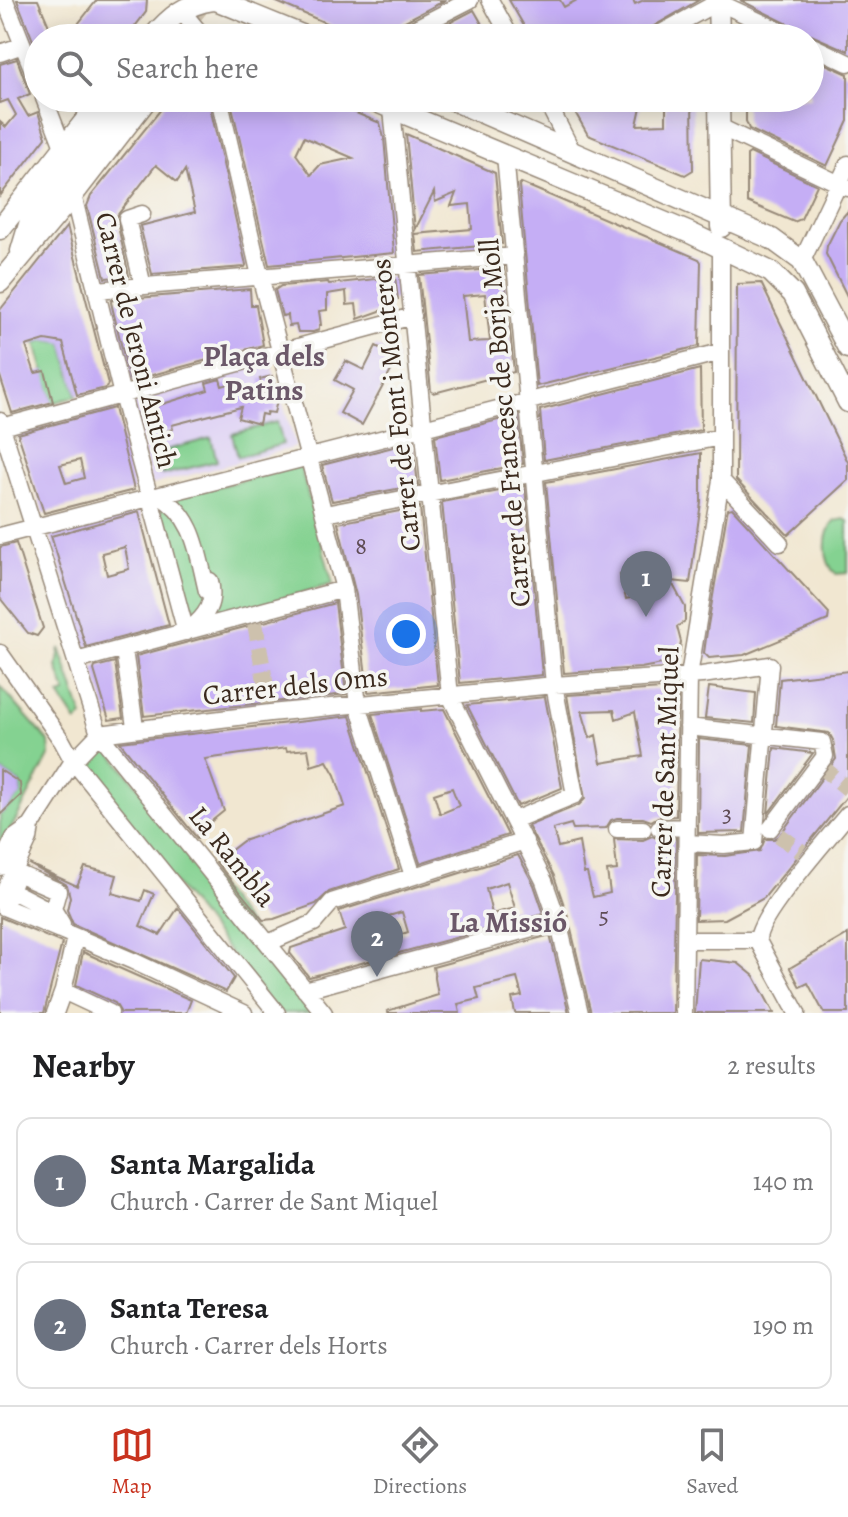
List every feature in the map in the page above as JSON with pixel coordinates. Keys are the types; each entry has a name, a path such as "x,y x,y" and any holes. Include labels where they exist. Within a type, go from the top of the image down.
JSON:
{"main road":[{"path":"164,24 178,5 223,1 276,24"},
{"path":"718,1 719,24"},
{"path":"0,229 92,112"},
{"path":"19,259 30,221 114,112"},
{"path":"0,282 137,112"},
{"path":"399,112 759,264 782,280 793,294 848,402"},
{"path":"481,112 772,239 802,261 848,348"},
{"path":"719,112 721,247"}],"street":[{"path":"0,53 23,45 5,0"},
{"path":"423,24 470,0"},
{"path":"490,0 503,24"},
{"path":"677,24 718,1 766,24"},
{"path":"178,5 193,24"},
{"path":"824,52 848,63"},
{"path":"49,112 63,147"},
{"path":"222,112 260,276 344,589 358,705 413,876"},
{"name":"Carrer de Font i Monteros","path":"392,112 450,696"},
{"path":"552,112 572,151"},
{"path":"720,127 844,186"},
{"name":"Carrer de Francesc de Borja Moll","path":"505,155 554,685 575,795 514,820"},
{"path":"802,261 844,186 848,164"},
{"name":"Carrer de Jeroni Antich","path":"73,195 122,395 154,497 158,534 186,632"},
{"path":"142,214 127,219 143,286"},
{"name":"Carrer de Sant Miquel","path":"684,1013 689,676 721,480 721,247"},
{"path":"96,290 515,256"},
{"path":"244,1013 133,961 4,907 14,838 31,826 73,761 99,734 1,424 122,395 413,316"},
{"path":"0,536 721,352"},
{"path":"325,514 721,437"},
{"path":"721,480 780,543"},
{"path":"154,497 177,509 192,530 207,591"},
{"path":"158,534 180,521 188,524"},
{"path":"186,632 202,620 213,594 203,547"},
{"path":"76,661 186,632 254,619 344,589"},
{"path":"124,650 135,727"},
{"path":"0,653 73,761 271,1011"},
{"name":"Carrer dels Oms","path":"99,734 270,709 358,705 554,685 689,676 770,665 764,735"},
{"path":"450,696 544,881 558,921 580,1013"},
{"path":"617,829 651,828 724,845 754,842 768,831 825,756 822,742 688,727"},
{"name":"La Rambla","path":"99,734 324,1013"},
{"path":"764,735 768,831"},
{"path":"797,1013 758,940 758,933 807,855 848,814"},
{"path":"268,943 314,923 332,902 525,841"},
{"path":"7,882 17,873 58,891 53,909 68,934 63,991 55,1013"},
{"path":"305,990 558,921"},
{"path":"685,940 758,940"},
{"path":"63,991 110,1013"}],"shaded area":[{"path":"270,360 296,447 151,485 132,400"}],"green space":[{"path":"45,340 63,343 77,396 53,403 36,343"},
{"path":"277,422 283,444 238,457 232,434"},
{"path":"211,438 217,461 162,475 156,453"},
{"path":"300,466 333,584 212,619 183,600 160,507 171,498"},
{"path":"835,521 848,521 848,573 836,574 829,562 826,540"},
{"path":"60,648 83,717 77,722 59,695 66,693 57,667"},
{"path":"0,686 49,742 50,754 0,850 0,815 21,794 20,783 0,770"},
{"path":"100,739 319,1013 278,1013 79,763"}],"building":[{"path":"17,0 38,0 48,24 27,24"},
{"path":"97,0 147,0 146,12 137,24 78,24"},
{"path":"272,0 446,0 399,24 328,24"},
{"path":"509,0 560,0 564,7 577,0 633,0 635,4 644,0 699,0 657,24 523,24"},
{"path":"740,0 848,0 848,51 824,41 824,24 788,24"},
{"path":"474,10 482,24 447,24"},
{"path":"17,59 24,78 24,96 18,99 28,116 38,112 46,137 0,196 0,122 6,127 16,115 8,100 0,103 0,64"},
{"path":"824,63 848,74 848,121 827,166 749,129 746,112 824,112"},
{"path":"159,112 211,112 246,265 152,274 140,226 195,212 185,170 177,182 156,165 116,217 129,276 105,278 87,206 91,196"},
{"path":"233,112 354,112 380,123 394,253 269,265","holes":["304,137 353,158 320,165 311,175 296,154"]},
{"path":"575,112 640,112 637,125 666,124 666,112 692,112 693,170 685,175 588,135"},
{"path":"406,134 495,173 502,244 417,252 415,234 472,229 470,204 451,206 456,193 435,202 434,192 415,230"},
{"path":"750,153 817,185 801,219 794,222 747,202 747,155"},
{"path":"521,183 699,259 699,346 537,386"},
{"path":"848,211 848,298 826,254 840,220"},
{"path":"67,226 108,384 106,388 77,395 63,343 45,340 26,346 35,373 45,371 53,402 12,413 0,376 0,310"},
{"path":"504,268 514,372 434,393 431,391 419,275","holes":["485,294 490,341 468,342 463,296"]},
{"path":"395,277 398,299 388,300 388,311 358,319 356,304 347,305 346,291 327,294 327,310 319,311 321,325 319,330 313,332 298,332 296,325 289,326 288,315 282,316 275,290 281,286"},
{"path":"761,283 848,462 848,480 788,535 736,480 737,284"},
{"path":"250,289 251,305 256,305 263,345 130,381 112,300"},
{"path":"376,346 398,358 362,425 340,413 353,390 335,380 346,361 364,370"},
{"path":"700,369 701,430 544,460 540,410"},
{"path":"272,376 278,397 274,413 261,414 259,424 238,418 241,407 172,425 173,429 164,432 160,420 143,425 140,411 208,390 206,383 220,379 222,386 229,384 264,393 260,379"},
{"path":"114,408 134,490 44,513 18,434","holes":["80,460 84,478 66,483 60,465"]},
{"path":"518,415 523,464 440,480 435,436"},
{"path":"413,442 418,485 332,501 322,465"},
{"path":"701,453 701,502 690,583 671,581 685,607 685,621 677,627 681,642 678,661 641,668 564,673 546,482","holes":["651,565 658,591 626,599 620,575"]},
{"path":"525,486 542,675 460,683 442,502"},
{"path":"420,507 438,685 368,692 356,595 338,523"},
{"path":"732,508 829,613 828,620 744,655 709,658 704,653 707,631 727,513"},
{"path":"139,512 169,625 86,647 51,536","holes":["125,547 129,569 107,575 102,553"]},
{"path":"16,543 43,628 37,636 28,633 0,598 0,547"},
{"path":"335,603 346,694 144,716 136,656"},
{"path":"115,662 123,718 109,720 94,670 95,667"},
{"path":"848,671 848,795 764,898 725,919 696,920 697,855 725,856 760,851 765,839 779,836 836,759 829,733 776,726 780,679"},
{"path":"709,687 756,693 754,723 705,718"},
{"path":"678,688 676,816 658,817 651,821 617,818 611,820 606,828 573,829 571,824 553,829 558,847 579,842 584,873 587,873 593,897 610,893 607,871 617,870 614,839 676,838 673,1013 591,1013 568,917 554,876 528,826 579,805 585,799 567,695","holes":["614,710 616,719 635,712 643,756 601,763 596,735 590,738 582,711"]},
{"path":"545,697 562,788 518,806 467,705"},
{"path":"444,709 508,835 420,863 372,714","holes":["452,788 459,806 440,814 434,794"]},
{"path":"350,716 399,869 329,892 316,904 274,919 263,920 216,862 243,841 345,806 327,761 311,766 308,749 287,751 286,748 205,759 224,811 197,838 120,742"},
{"path":"699,739 752,745 744,832 698,833"},
{"path":"774,748 813,753 768,814"},
{"path":"0,770 20,783 21,795 0,815"},
{"path":"518,855 534,885 544,914 309,977 290,953 291,948 345,930 339,911","holes":["507,882 515,908 492,914 486,889","402,912 408,932 388,939 382,918"]},
{"path":"29,864 77,886 85,867 117,875 112,893 141,901 145,890 154,894 140,926 160,935 178,908 234,978 226,992 73,924 67,910 70,897 67,885"},
{"path":"0,917 62,943 44,1013 0,1013"},
{"path":"848,934 848,1013 824,1013 808,983 800,987 790,968"},
{"path":"550,935 569,1013 515,1013 512,998 522,996 517,978 476,988 479,999 458,1004 460,1013 387,1011 438,995 433,967"},
{"path":"83,952 191,1000 186,1013 121,1013 115,1003 76,985"},
{"path":"699,959 738,963 754,976 774,1013 695,1013"}],"tunnel":[{"path":"185,24 201,4"},
{"path":"255,623 269,704"},
{"path":"821,766 848,789"},
{"path":"779,835 802,852"}],"place":[{"name":"Santa Margalida","path":"646,617"},
{"name":"Santa Teresa","path":"377,977"}],"district":[{"name":"Plaça dels Patins","path":"264,373"},
{"name":"La Missió","path":"508,922"}]}
